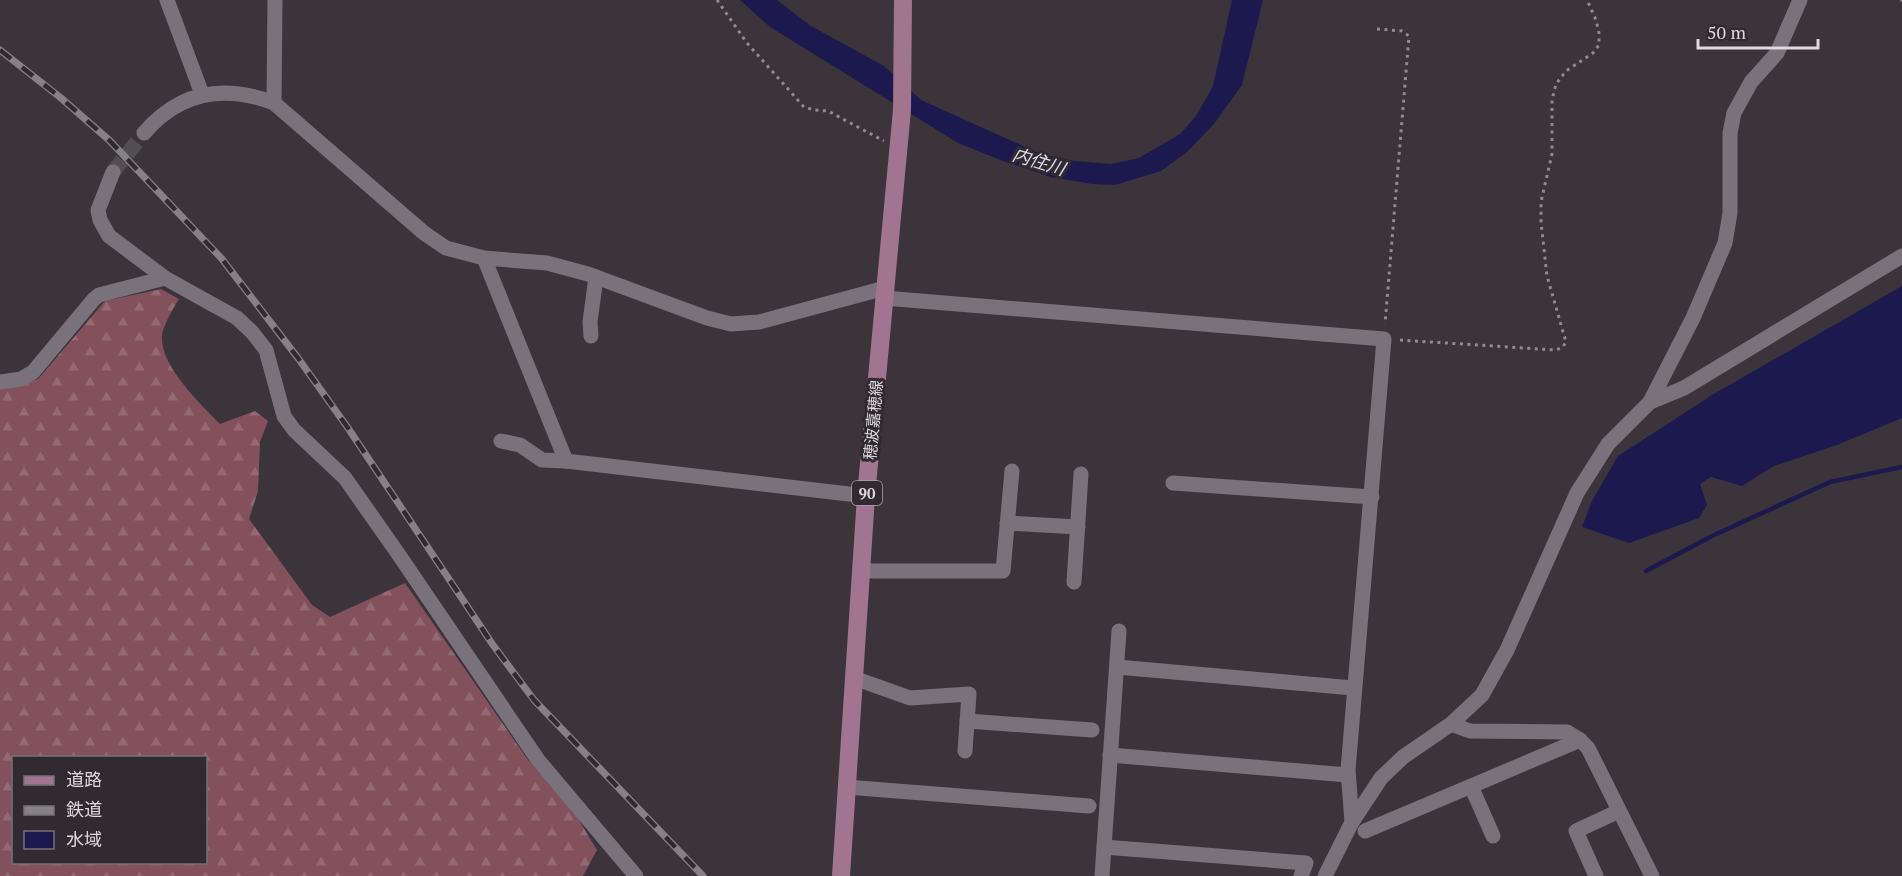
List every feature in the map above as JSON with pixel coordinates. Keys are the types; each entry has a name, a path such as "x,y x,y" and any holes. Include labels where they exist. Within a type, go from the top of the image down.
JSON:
{"main road":[{"name":"穂波嘉穂線","path":"841,876 866,496 902,110 903,0"}],"street":[{"path":"167,0 202,94"},
{"path":"274,104 275,0"},
{"path":"1326,876 1352,822 1381,778 1403,757 1451,724 1482,694 1507,650 1577,492 1608,444 1650,402 1693,318 1725,243 1730,213 1730,133 1734,113 1751,82 1777,53 1800,0"},
{"path":"144,133 158,116 202,94 231,92 254,96 274,104 424,233 446,248 484,258 547,263 596,277 707,318 731,324 759,322 884,293 1384,339 1372,497 1353,688 1348,775 1352,822"},
{"path":"113,172 98,210 103,228 124,249 165,278 237,318 252,332 266,350 284,416 294,430 345,478 538,760 636,876"},
{"path":"1650,402 1684,388 1902,256"},
{"path":"484,258 566,461"},
{"path":"591,336 590,322 596,277"},
{"path":"0,382 21,379 33,372 93,299 99,295 165,278"},
{"path":"501,441 520,445 542,460 866,496"},
{"path":"861,571 1003,571 1012,471"},
{"path":"1074,582 1081,474"},
{"path":"1173,483 1372,497"},
{"path":"1007,523 1078,527"},
{"path":"1102,876 1119,631"},
{"path":"1117,667 1353,688"},
{"path":"854,678 910,698 969,694 965,751"},
{"path":"967,721 1092,730"},
{"path":"1451,724 1470,731 1567,732 1580,740 1588,748 1652,876"},
{"path":"1365,831 1580,740"},
{"path":"1110,755 1348,775"},
{"path":"1471,786 1493,836"},
{"path":"846,787 1089,806"},
{"path":"1596,876 1576,831 1619,811"},
{"path":"1104,847 1306,863 1301,876"}],"path":[{"path":"717,0 747,44 804,107 828,111 898,148"},
{"path":"1377,29 1402,31 1409,36 1384,339 1556,350 1562,348 1566,342 1547,276 1541,202 1551,154 1552,100 1556,84 1566,71 1593,53 1599,45 1598,27 1587,0"}],"green space":[{"path":"161,289 179,299 166,323 162,337 163,348 168,360 183,384 220,424 255,411 268,421 260,442 258,491 249,519 312,605 330,617 405,583 528,760 577,817 597,850 583,876 0,876 0,388 38,379 105,301"}],"water":[{"name":"内住川","path":"740,0 777,0 811,26 884,66 921,100 1041,154 1075,161 1111,164 1139,158 1180,134 1196,116 1213,86 1232,0 1263,0 1242,85 1214,124 1187,152 1161,171 1115,185 1092,184 1051,177 958,143 770,27"},
{"path":"1902,286 1902,418 1837,445 1774,466 1742,486 1711,477 1700,484 1707,505 1699,518 1629,543 1582,527 1592,501 1618,456 1712,395"}],"waterway":[{"path":"1646,571 1712,536 1830,482 1902,467"}],"tunnel":[{"path":"113,172 144,133"}],"railway":[{"path":"0,50 61,98 109,140 222,259 348,428 493,645 534,700 703,876"}]}
